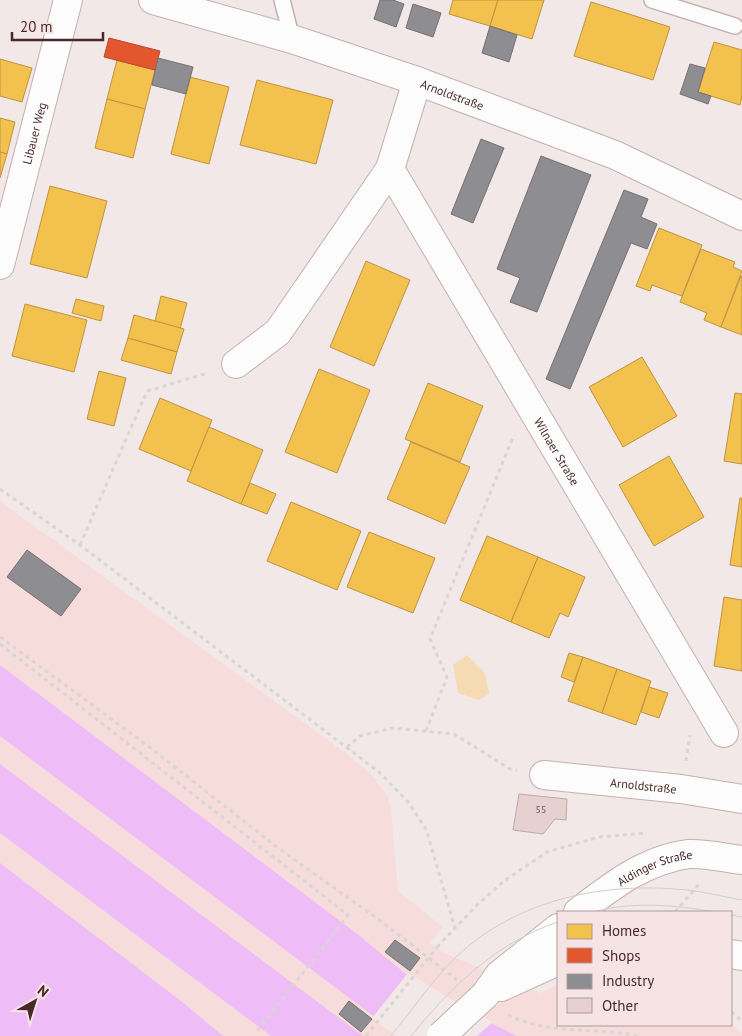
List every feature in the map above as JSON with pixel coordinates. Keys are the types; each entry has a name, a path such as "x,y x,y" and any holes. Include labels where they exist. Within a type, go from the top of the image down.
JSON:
{"street":[{"name":"Libauer Weg","path":"0,266 68,0"},
{"name":"Arnoldstraße","path":"153,0 292,39 417,81 615,155 742,216"},
{"path":"236,364 278,332 390,169 417,81"},
{"name":"Wilnaer Straße","path":"390,169 724,733"},
{"name":"Arnoldstraße","path":"544,774 681,789 742,799"},
{"name":"Aldinger Straße","path":"579,911 606,890 630,875 669,858 690,854 742,860"},
{"path":"441,1036 557,929"},
{"path":"493,989 557,961"}],"lane":[{"path":"282,0 292,39"},
{"path":"652,0 735,26"}],"path":[{"path":"80,545 146,391 236,364"},
{"path":"426,731 447,677 430,639 528,402"},
{"path":"0,489 80,545 379,772 409,803 426,829 455,928"},
{"path":"0,637 152,749 278,848 378,919 493,989 535,1027 560,1031 615,1032 638,1036"},
{"path":"0,644 348,915 256,1033"},
{"path":"347,747 360,736 392,728 454,734 510,769 544,774"},
{"path":"366,1036 438,947 476,906 504,881 547,852 598,837 654,832"},
{"path":"732,1013 742,1021"}],"shaded area":[{"path":"0,501 347,754 371,774 387,795 391,810 398,891 443,927 430,943 442,952 540,993 557,985 557,1026 732,1025 742,1033 742,1036 223,1036 181,1001 0,863"},
{"path":"467,655 485,673 489,694 479,700 458,693 453,665"},
{"path":"0,665 356,933 412,979 461,1008 517,1036 400,1036 0,736"},
{"path":"0,764 363,1036 271,1036 0,833"},
{"path":"0,863 181,1001 223,1036 0,1036"}],"pier":[{"path":"408,973 462,1006 493,1022 477,1036 396,1036 372,1018"}],"building: Homes":[{"path":"453,0 498,0 490,26 449,14"},
{"path":"498,0 544,0 532,39 490,26"},
{"path":"591,2 670,27 653,80 574,56"},
{"path":"714,42 742,50 742,97 740,105 698,92"},
{"path":"0,59 32,68 22,102 0,96"},
{"path":"117,60 155,70 145,109 107,99"},
{"path":"190,77 229,87 209,164 171,154"},
{"path":"257,80 333,100 316,164 240,145"},
{"path":"107,99 145,109 133,158 95,148"},
{"path":"0,118 15,122 7,154 0,152"},
{"path":"0,152 7,154 0,178"},
{"path":"50,186 107,201 87,278 30,264"},
{"path":"659,228 702,245 682,296 652,285 650,291 636,286"},
{"path":"701,249 735,262 733,267 742,271 721,327 704,320 707,313 680,302"},
{"path":"366,261 410,280 374,366 330,347"},
{"path":"742,276 742,335 721,327"},
{"path":"161,296 187,303 180,329 155,321"},
{"path":"76,299 104,306 101,321 72,313"},
{"path":"25,304 87,320 74,372 12,356"},
{"path":"134,315 184,329 177,352 128,338"},
{"path":"128,338 177,352 171,374 121,360"},
{"path":"642,357 677,416 623,447 589,387"},
{"path":"319,369 370,390 337,473 285,452"},
{"path":"99,371 126,378 114,426 87,419"},
{"path":"428,383 483,406 460,462 405,439"},
{"path":"735,393 742,394 742,464 724,461"},
{"path":"160,398 212,420 191,471 139,449"},
{"path":"209,427 263,450 241,504 187,481"},
{"path":"411,442 470,467 445,524 387,499"},
{"path":"669,456 704,517 654,546 619,485"},
{"path":"250,483 276,494 267,514 241,504"},
{"path":"740,498 742,498 742,567 730,565"},
{"path":"291,502 361,531 337,590 267,561"},
{"path":"369,532 435,558 413,613 347,587"},
{"path":"487,536 538,557 511,622 460,600"},
{"path":"538,557 585,577 568,617 560,613 549,638 511,622"},
{"path":"724,597 742,600 742,671 714,666"},
{"path":"569,653 583,657 574,682 561,677"},
{"path":"583,657 617,669 602,713 568,701"},
{"path":"617,669 651,681 636,725 602,713"},
{"path":"649,687 668,693 659,718 641,712"}],"building: Shops":[{"path":"109,38 160,51 155,70 104,57"}],"building: Industry":[{"path":"380,0 393,0 404,4 396,27 374,19"},
{"path":"413,4 441,13 433,37 406,28"},
{"path":"490,26 517,35 509,62 482,53"},
{"path":"158,58 193,67 186,94 152,85"},
{"path":"690,64 705,68 698,92 711,96 708,104 680,94"},
{"path":"481,139 504,148 473,223 451,214"},
{"path":"541,156 591,175 537,312 510,302 520,278 497,269"},
{"path":"624,190 648,199 641,217 657,224 647,249 631,243 570,389 546,379"},
{"path":"27,550 81,589 61,616 7,577"},
{"path":"395,940 420,958 410,971 385,952"},
{"path":"349,1001 372,1019 361,1032 339,1014"}],"building: Other":[{"path":"519,794 567,799 566,820 555,819 543,834 513,830"}],"tram line":[{"path":"391,1036 430,986 456,957 479,938 504,922 530,910 586,893 616,889 675,889 742,900"},
{"path":"598,911 638,905 708,911"},
{"path":"732,915 742,917"},
{"path":"411,1036 442,1000 477,968 515,941 557,922"}]}
